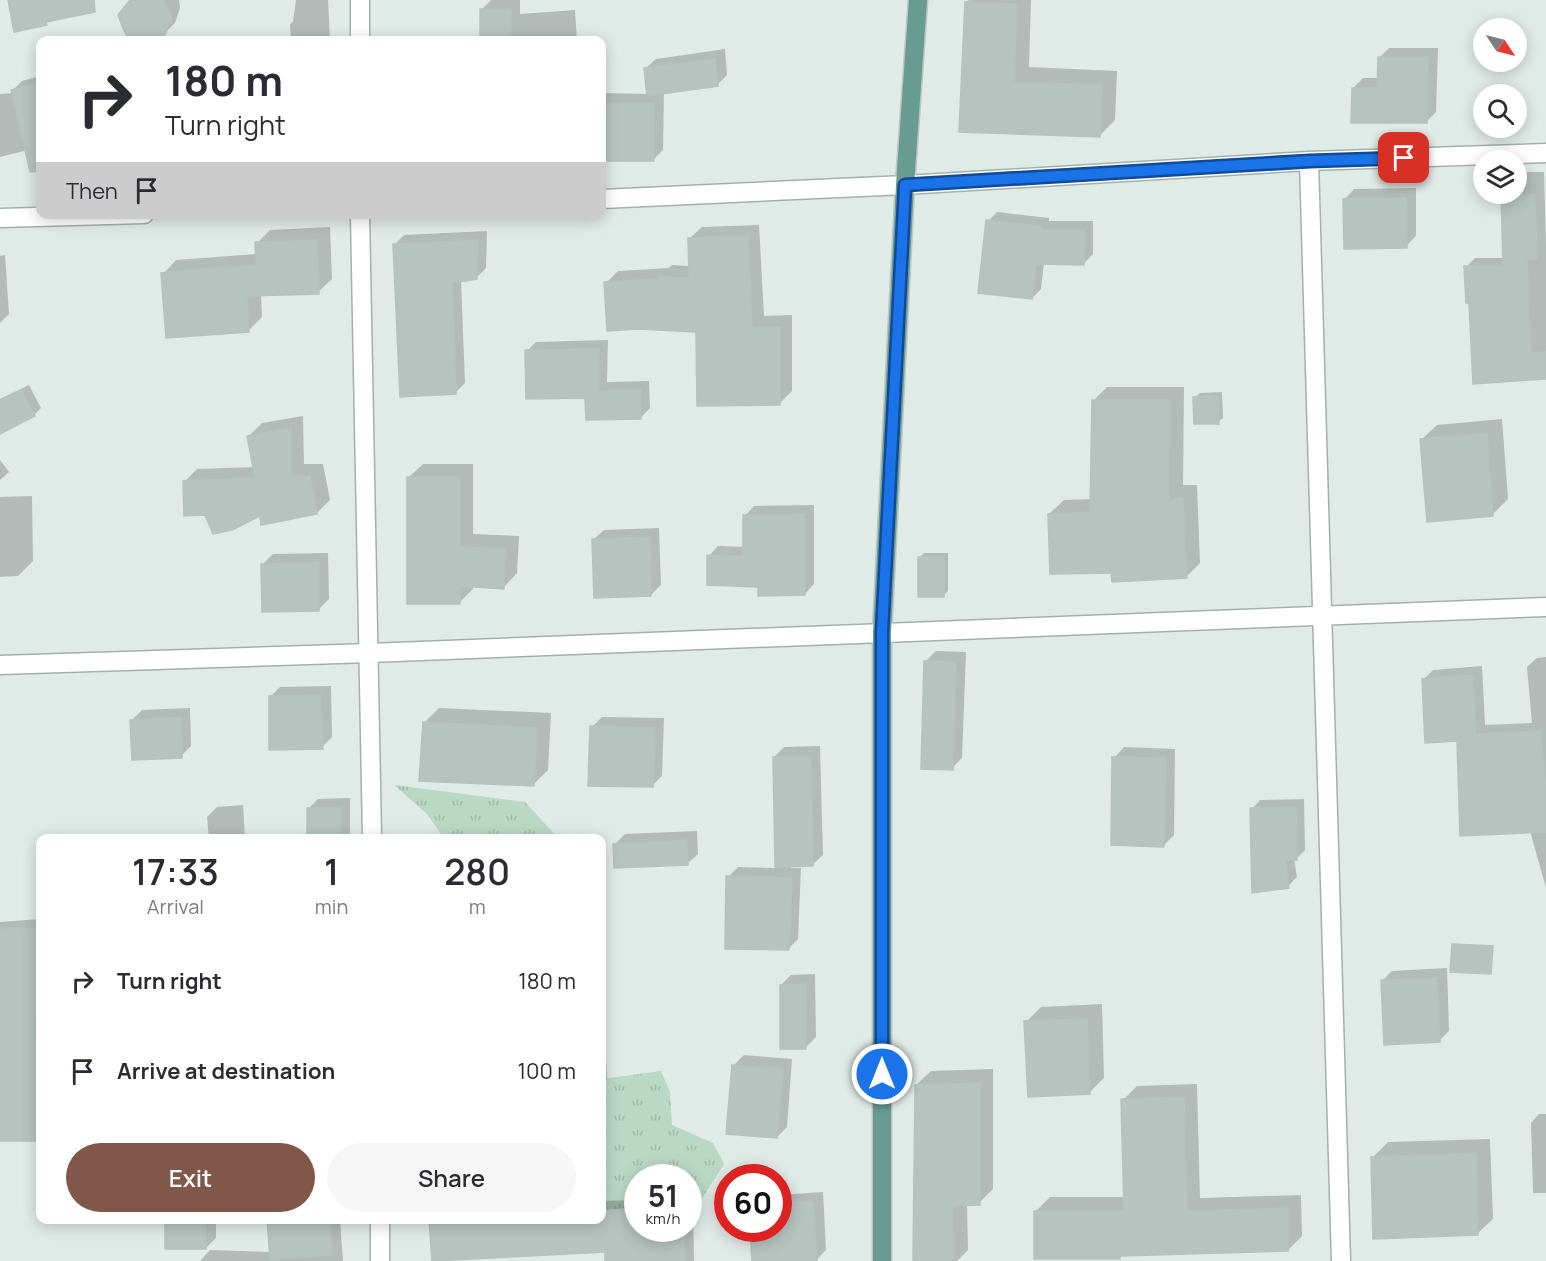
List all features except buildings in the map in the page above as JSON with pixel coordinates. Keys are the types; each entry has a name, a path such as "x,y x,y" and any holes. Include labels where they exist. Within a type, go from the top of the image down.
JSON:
{"main road":[{"path":"882,1261 882,632 905,185 918,0"}],"street":[{"path":"360,0 360,36"},
{"path":"606,199 905,185 1310,161 1546,153"},
{"path":"1310,161 1341,1261"},
{"path":"0,218 36,217"},
{"path":"360,219 372,834"},
{"path":"0,665 1546,608"},
{"path":"380,1224 380,1261"}],"green space":[{"path":"394,785 525,802 554,834 441,834 426,813"},
{"path":"661,1071 670,1092 672,1125 713,1143 724,1164 714,1164 714,1180 702,1198 702,1164 624,1164 624,1208 606,1210 606,1078"}],"route":[{"path":"882,1074 882,632 905,185 1310,161 1404,158"}]}
